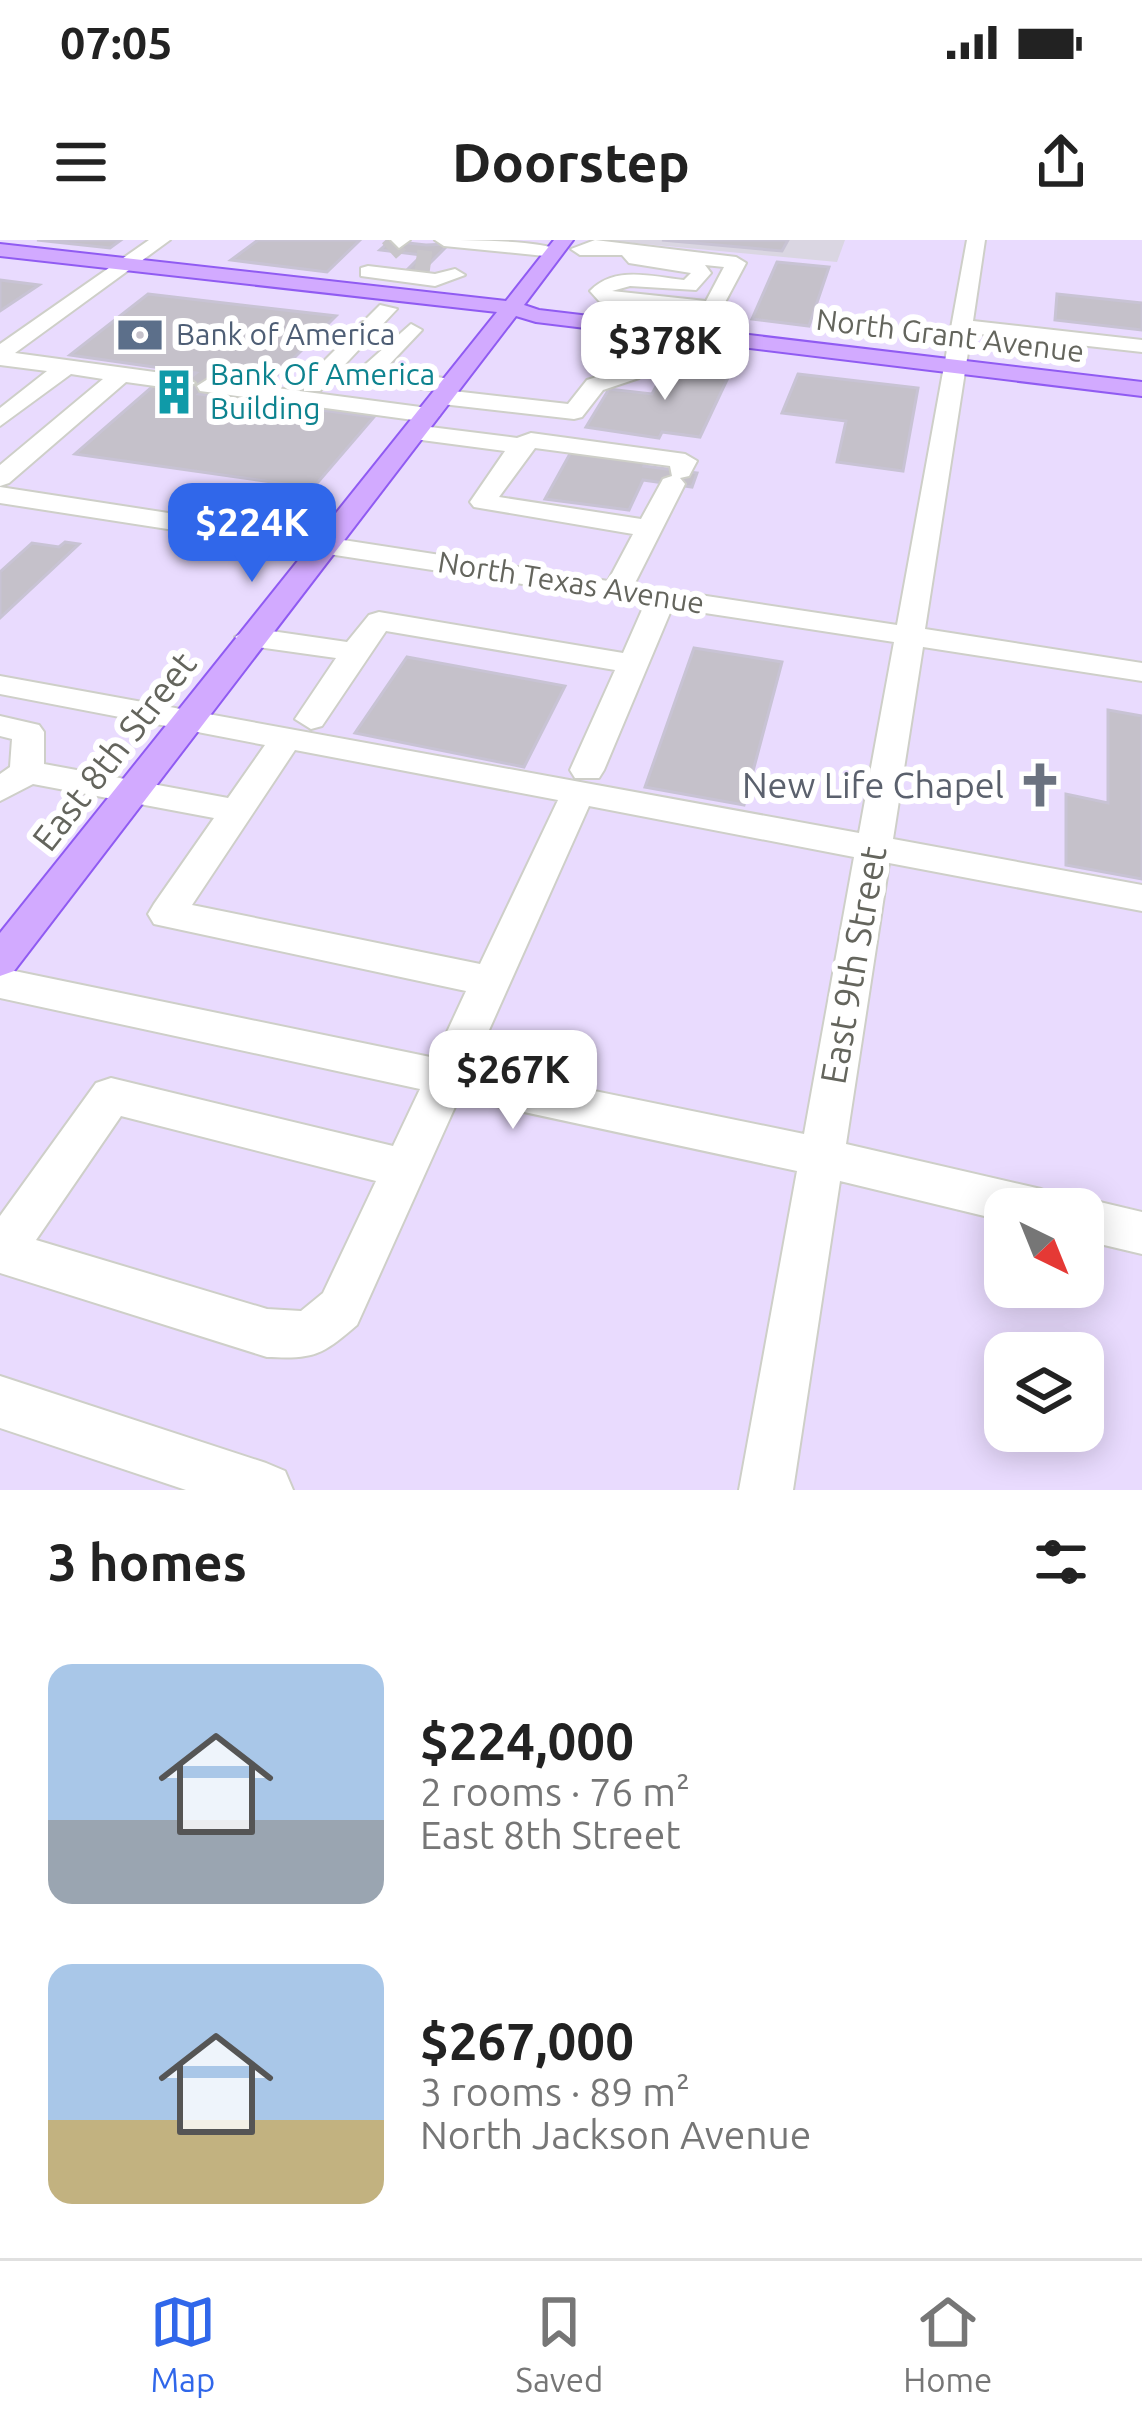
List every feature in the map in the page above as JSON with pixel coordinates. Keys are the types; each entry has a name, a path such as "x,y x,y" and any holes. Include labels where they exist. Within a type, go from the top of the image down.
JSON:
{"main road":[{"name":"East 8th Street","path":"0,961 323,544 565,247"},
{"name":"North Grant Avenue","path":"0,250 118,272 386,309 536,316 656,330 707,319 953,368 1142,389"},
{"name":"North Grant Avenue","path":"0,265 348,290 508,315"}],"street":[{"path":"0,356 161,240"},
{"path":"444,240 565,247 626,252 736,263 707,319 606,297 600,291 608,282 621,279 689,286 701,273 696,267 636,259 626,252"},
{"name":"East 9th Street","path":"766,1490 976,240"},
{"path":"383,255 435,280 459,270 485,244"},
{"path":"383,255 420,266 459,270"},
{"path":"348,290 383,255"},
{"path":"312,386 386,309"},
{"path":"960,326 1142,346"},
{"path":"411,330 368,375 521,446"},
{"path":"0,356 196,385 433,407 574,412 595,385 631,373 656,330"},
{"path":"0,419 67,367"},
{"path":"0,478 122,374"},
{"path":"617,590 685,461 531,440 521,446 483,502 649,528"},
{"name":"North Texas Avenue","path":"0,494 1142,672"},
{"path":"403,1168 110,1096 1,1251 267,1333 309,1335 340,1309 662,597"},
{"path":"489,981 166,914 379,621 633,664"},
{"path":"250,637 355,652"},
{"path":"0,685 188,721 298,729 582,781 873,849 1142,898"},
{"path":"14,729 14,781 136,789 237,811"},
{"path":"0,983 984,1196"},
{"path":"1104,1224 1142,1233"},
{"path":"0,1402 266,1490"}],"shaded area":[{"path":"0,240 1142,240 1142,1490 0,1490"},
{"path":"603,240 845,240 837,262"}],"building":[{"path":"37,240 121,240 110,248"},
{"path":"258,240 360,240 327,272 231,260"},
{"path":"662,240 788,240 782,251"},
{"path":"390,241 449,244 418,275 403,274 422,255 380,250"},
{"path":"777,262 829,267 809,326 752,319"},
{"path":"0,280 39,285 0,311"},
{"name":"Bank Of America Building","path":"148,294 336,316 264,388 214,381 199,394 374,417 313,488 75,454 153,386 176,389 196,373 70,355"},
{"path":"1057,294 1142,303 1142,330 1055,320"},
{"path":"669,362 733,367 700,437 662,432 659,438 586,427 609,389 652,394"},
{"path":"798,374 918,388 903,471 837,462 846,421 782,413"},
{"path":"572,450 647,460 644,466 697,473 692,487 643,480 629,510 545,499"},
{"path":"65,542 79,544 0,618 0,572 32,543 59,547"},
{"path":"694,648 782,662 744,805 645,787"},
{"path":"407,657 565,686 524,767 355,733"},
{"path":"1108,710 1142,716 1142,879 1066,865 1066,794 1108,803"}],"tunnel":[{"path":"389,251 399,242"},
{"path":"416,260 431,262"}],"place":[{"name":"Bank of America","path":"140,335"},
{"name":"Bank Of America Building","path":"174,392"},
{"name":"New Life Chapel","path":"1040,785"}]}
